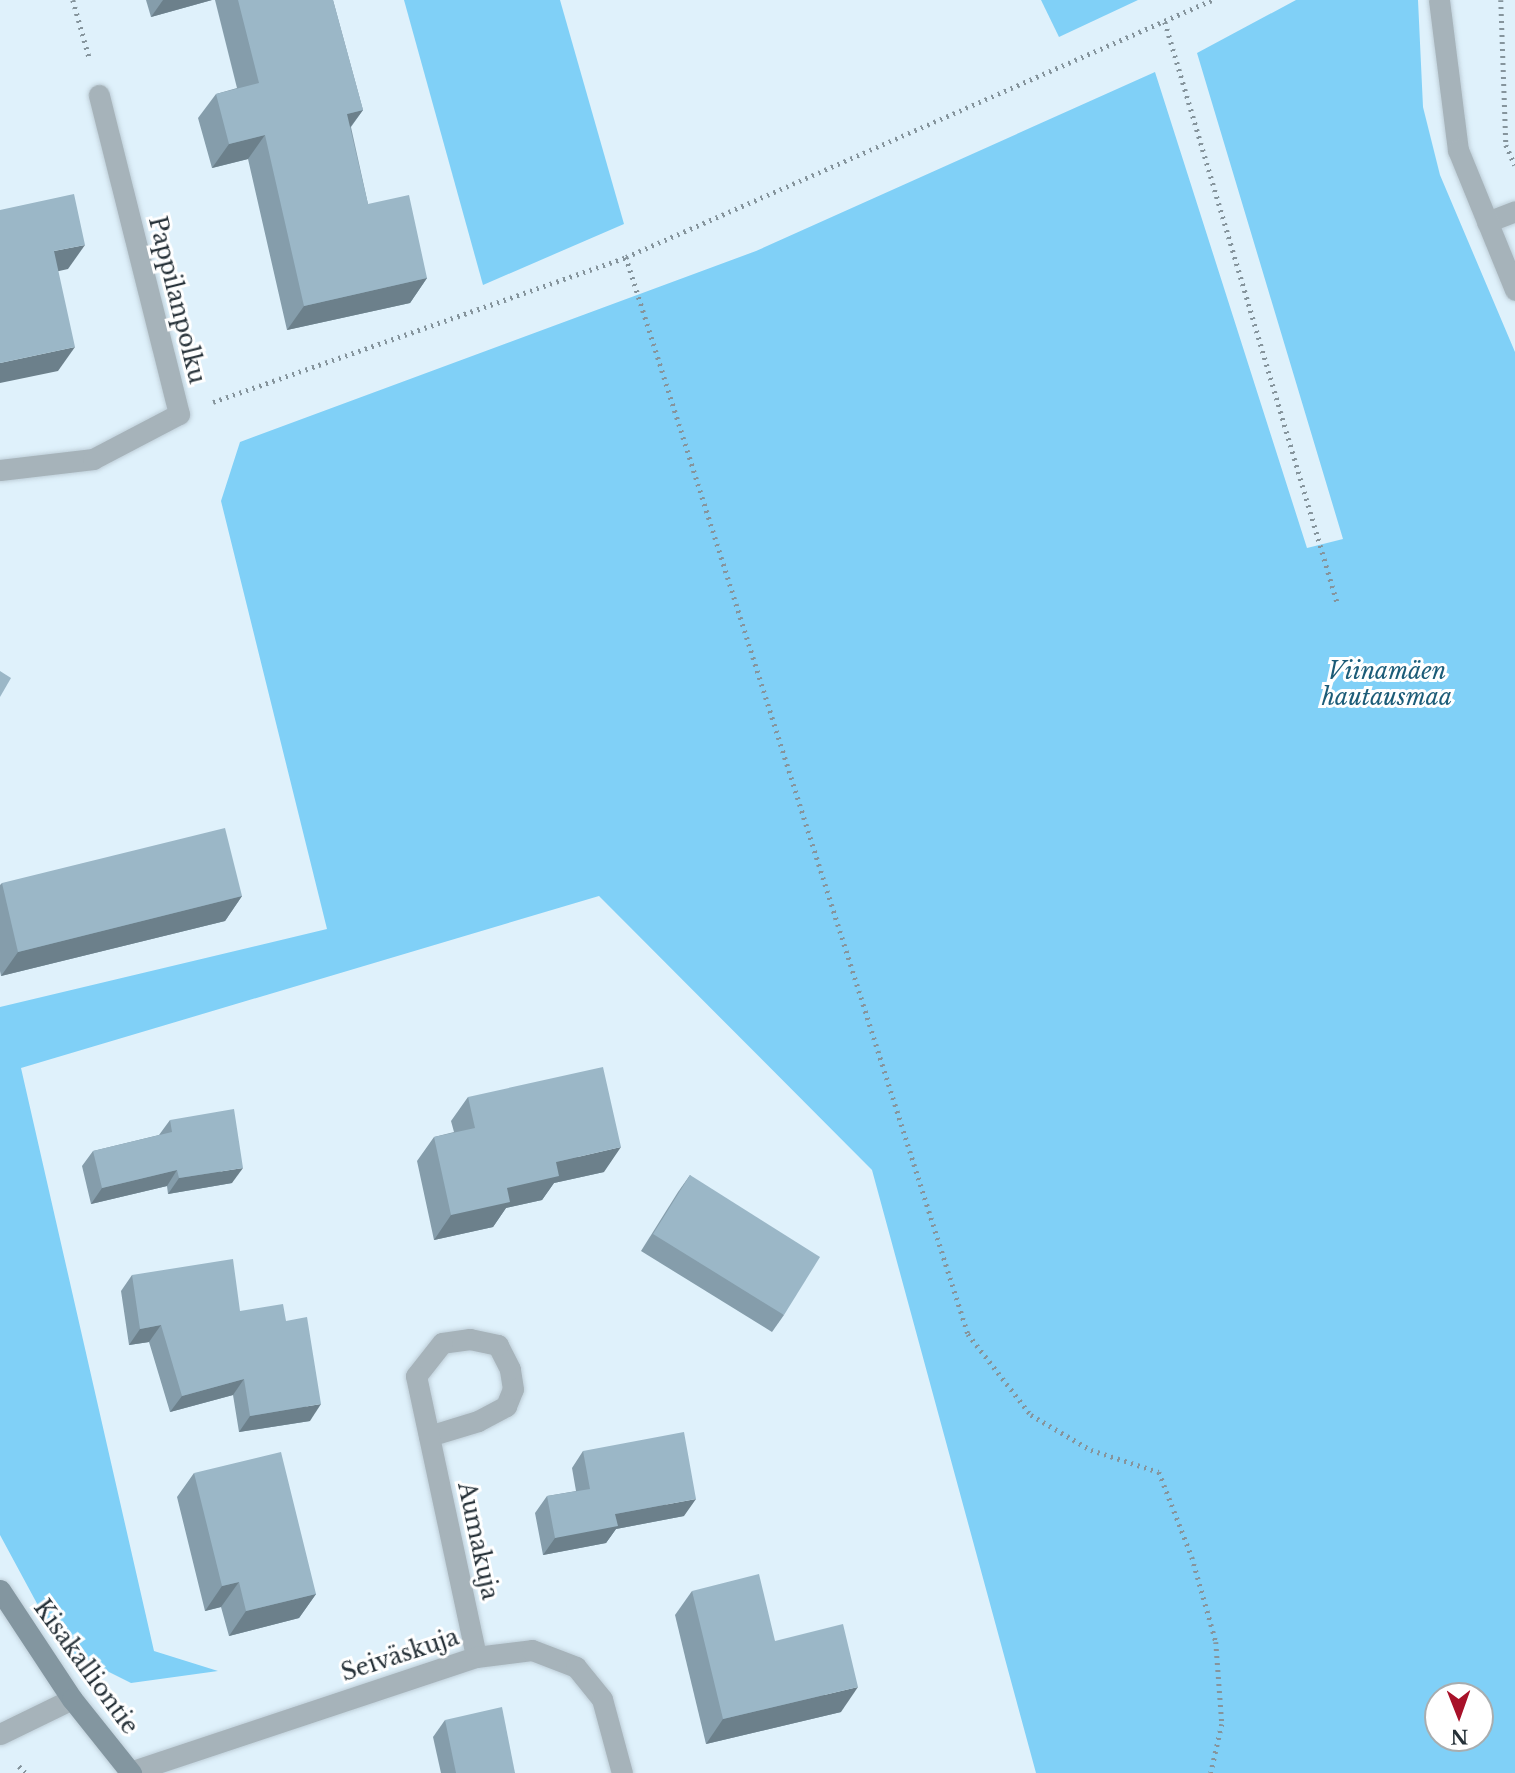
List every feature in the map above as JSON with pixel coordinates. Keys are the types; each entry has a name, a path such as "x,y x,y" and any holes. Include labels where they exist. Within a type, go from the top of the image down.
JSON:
{"street":[{"path":"1439,0 1458,150 1515,290"},
{"name":"Pappilanpolku","path":"0,470 93,459 179,414 99,95"},
{"path":"1487,222 1515,211"},
{"name":"Aumakuja","path":"429,1436 478,1421 506,1406 513,1389 498,1345 470,1339 443,1343 423,1362 416,1376 476,1657"},
{"name":"Kisakalliontie","path":"0,1590 72,1699 131,1772"},
{"name":"Seiväskuja","path":"131,1772 476,1657 532,1650 576,1667 602,1699 622,1773"},
{"path":"0,1734 72,1699"}],"path":[{"path":"73,0 99,95"},
{"path":"179,414 626,257 1212,0"},
{"path":"1501,0 1506,145 1515,164"},
{"path":"1166,22 1338,605"},
{"path":"626,257 968,1334 1031,1415 1091,1450 1159,1472 1192,1557 1216,1642 1222,1724 1211,1773"}],"green space":[{"path":"404,0 560,0 624,224 483,285"},
{"path":"1041,0 1138,0 1059,37"},
{"name":"Viinamäen hautausmaa","path":"1296,0 1418,0 1423,107 1440,175 1515,352 1515,1773 1036,1773 872,1170 599,896 21,1068 154,1651 218,1671 131,1683 61,1648 0,1535 0,1007 327,929 221,501 240,442 756,251 1155,72 1307,548 1343,539 1197,53"}],"building":[{"path":"238,0 333,0 363,110 347,114 368,204 409,195 427,278 304,306 265,135 229,144 216,94 259,83"},
{"path":"74,194 85,245 54,251 75,347 0,363 0,210"},
{"path":"0,671 11,678 0,697"},
{"path":"225,828 242,896 18,952 2,883"},
{"path":"603,1067 621,1147 556,1162 559,1176 507,1188 510,1202 451,1215 434,1137 475,1128 468,1097"},
{"path":"234,1109 243,1168 179,1178 177,1170 102,1188 93,1151 172,1132 170,1120"},
{"path":"690,1175 820,1257 784,1315 653,1234"},
{"path":"233,1259 240,1311 283,1304 286,1321 307,1317 321,1404 250,1416 244,1379 182,1396 161,1325 140,1329 132,1275"},
{"path":"684,1432 696,1499 615,1514 618,1526 555,1538 547,1496 590,1489 583,1451"},
{"path":"281,1452 316,1594 246,1611 239,1582 222,1586 194,1473"},
{"path":"759,1574 775,1641 843,1624 858,1687 723,1719 692,1591"},
{"path":"502,1707 515,1773 456,1773 445,1720"}]}
